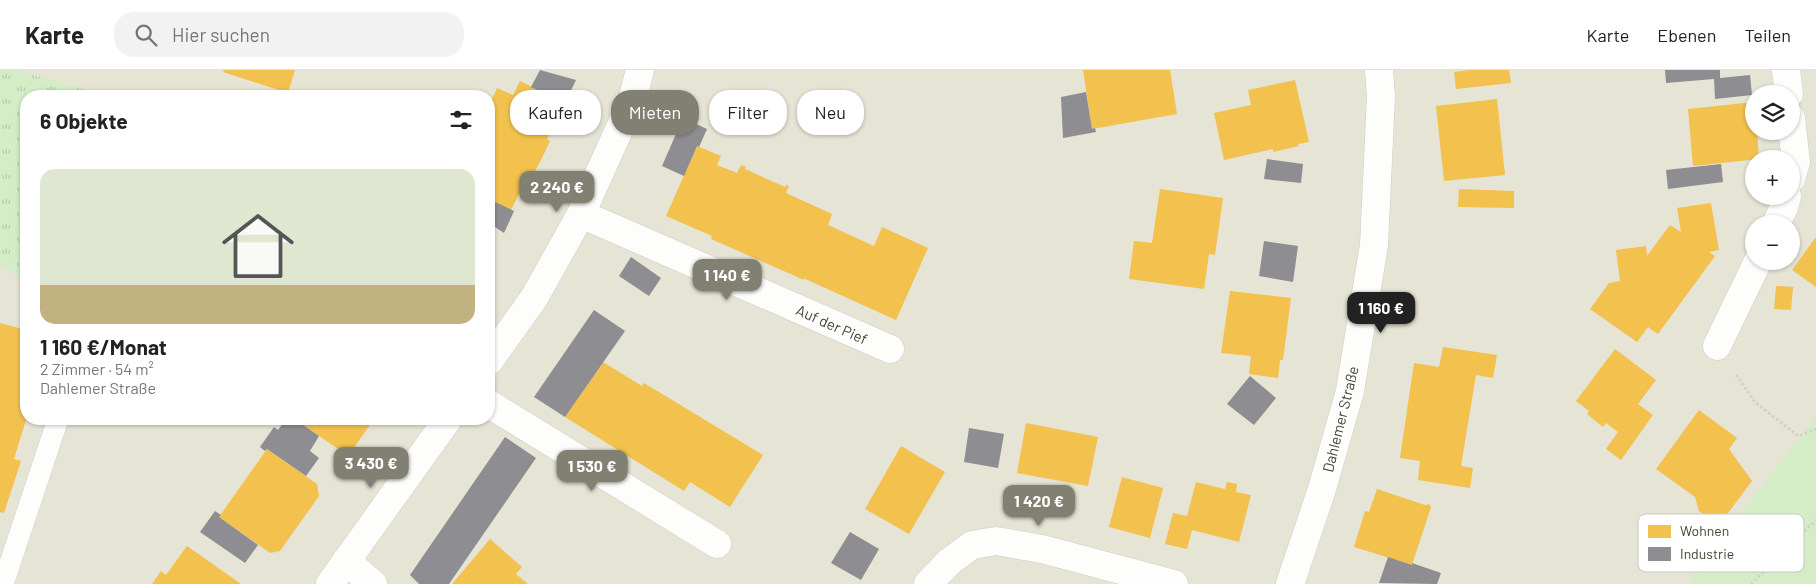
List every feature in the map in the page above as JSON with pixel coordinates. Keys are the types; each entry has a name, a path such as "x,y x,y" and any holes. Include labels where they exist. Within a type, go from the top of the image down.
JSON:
{"street":[{"path":"495,353 534,298 581,214 632,101 640,70"},
{"name":"Dahlemer Straße","path":"1290,584 1322,489 1350,391 1374,246 1380,96 1378,70"},
{"path":"1786,70 1788,85"},
{"name":"Auf der Pief","path":"581,214 890,349"},
{"path":"1717,346 1754,270"},
{"path":"495,408 717,544"},
{"path":"330,584 444,425"},
{"path":"928,584 948,562 972,545 996,541 1042,548 1174,584"},
{"path":"346,561 373,584"}],"lane":[{"path":"3,584 56,425"}],"path":[{"path":"1717,346 1755,402 1798,436 1816,428"},
{"path":"1804,532 1816,520"},
{"path":"1751,584 1763,572"}],"shaded area":[{"path":"0,70 1816,70 1816,418 1743,514 1638,514 1638,572 1698,572 1689,584 0,584"}],"green space":[{"path":"0,70 16,70 86,90 20,90 20,277 0,265"},
{"path":"1816,416 1816,584 1688,584 1697,572 1804,572 1804,514 1741,514"}],"building: Wohnen":[{"path":"224,70 295,70 289,90 279,90 223,72"},
{"path":"1083,70 1170,70 1177,114 1092,129"},
{"path":"1509,70 1511,83 1456,89 1454,72"},
{"path":"1295,80 1309,142 1273,152 1273,149 1224,160 1214,113 1251,105 1248,90"},
{"path":"520,81 538,90 516,90"},
{"path":"497,88 510,94 510,135 549,135 547,139 550,141 534,173 530,172 511,210 495,202 495,92"},
{"path":"1497,99 1505,175 1444,181 1436,106"},
{"path":"1745,103 1745,140 1758,140 1758,150 1745,150 1745,160 1693,166 1688,109"},
{"path":"697,146 721,156 717,165 737,173 741,165 746,167 745,169 785,187 786,185 789,186 786,193 832,214 828,225 874,246 882,227 928,248 896,320 711,239 712,236 666,216"},
{"path":"1160,189 1223,198 1215,255 1209,254 1204,289 1129,279 1134,241 1152,243"},
{"path":"1459,189 1514,191 1514,208 1458,207"},
{"path":"1711,203 1719,250 1709,252 1715,256 1658,334 1648,327 1637,342 1590,309 1609,283 1620,281 1616,250 1646,246 1647,256 1670,225 1681,232 1677,208"},
{"path":"1816,237 1816,287 1792,270 1800,270 1800,259"},
{"path":"1776,286 1793,287 1791,310 1774,309"},
{"path":"1230,291 1291,298 1283,360 1280,360 1278,378 1249,374 1251,356 1221,353"},
{"path":"0,323 20,328 20,425 24,425 14,459 21,461 4,513 0,512"},
{"path":"1443,347 1497,355 1493,378 1476,375 1461,466 1473,468 1470,488 1418,480 1420,461 1400,458 1414,363 1439,367"},
{"path":"1615,349 1656,380 1638,404 1653,415 1621,460 1606,449 1618,432 1606,423 1603,427 1587,414 1589,411 1576,401"},
{"path":"603,362 642,386 644,383 763,455 730,507 690,482 684,491 565,417"},
{"path":"1699,410 1737,438 1729,449 1752,481 1727,514 1703,514 1699,511 1695,497 1656,469"},
{"path":"1026,423 1098,437 1088,486 1017,473"},
{"path":"304,425 370,425 348,456"},
{"path":"901,446 945,472 909,534 865,509"},
{"path":"267,449 317,484 319,496 280,551 270,553 219,517"},
{"path":"1122,477 1163,488 1150,538 1109,527"},
{"path":"1196,482 1225,489 1227,482 1237,484 1236,492 1251,495 1239,542 1192,530 1187,549 1165,544 1173,513 1187,516"},
{"path":"1377,489 1425,505 1429,504 1431,507 1412,565 1354,547 1365,511 1369,512"},
{"path":"490,539 522,567 516,574 528,584 452,584"},
{"path":"187,546 241,584 152,584 161,571 166,575"}],"building: Industrie":[{"path":"540,70 576,80 571,90 537,90 531,87"},
{"path":"1665,70 1720,70 1720,78 1750,75 1751,85 1745,85 1745,96 1715,99 1714,79 1666,83"},
{"path":"1086,92 1092,129 1095,128 1096,132 1063,138 1061,97"},
{"path":"699,125 707,129 699,147 697,146 684,176 662,166 676,135 699,135"},
{"path":"1267,159 1303,164 1301,183 1264,179"},
{"path":"1721,164 1723,182 1668,189 1666,170"},
{"path":"495,202 514,211 504,233 495,227"},
{"path":"1264,241 1298,246 1293,282 1259,276"},
{"path":"631,257 661,278 649,296 619,276"},
{"path":"594,310 625,331 565,417 534,397"},
{"path":"1250,376 1276,398 1254,425 1227,404"},
{"path":"282,425 303,425 319,436 310,451 319,458 306,476 267,449 265,451 260,447 274,427 278,430"},
{"path":"969,428 1004,434 998,468 964,462"},
{"path":"505,437 536,458 449,584 419,584 410,575"},
{"path":"215,511 221,515 219,517 258,545 245,563 200,532"},
{"path":"850,532 879,549 861,580 831,563"},
{"path":"1388,557 1441,573 1437,584 1379,583"}]}
